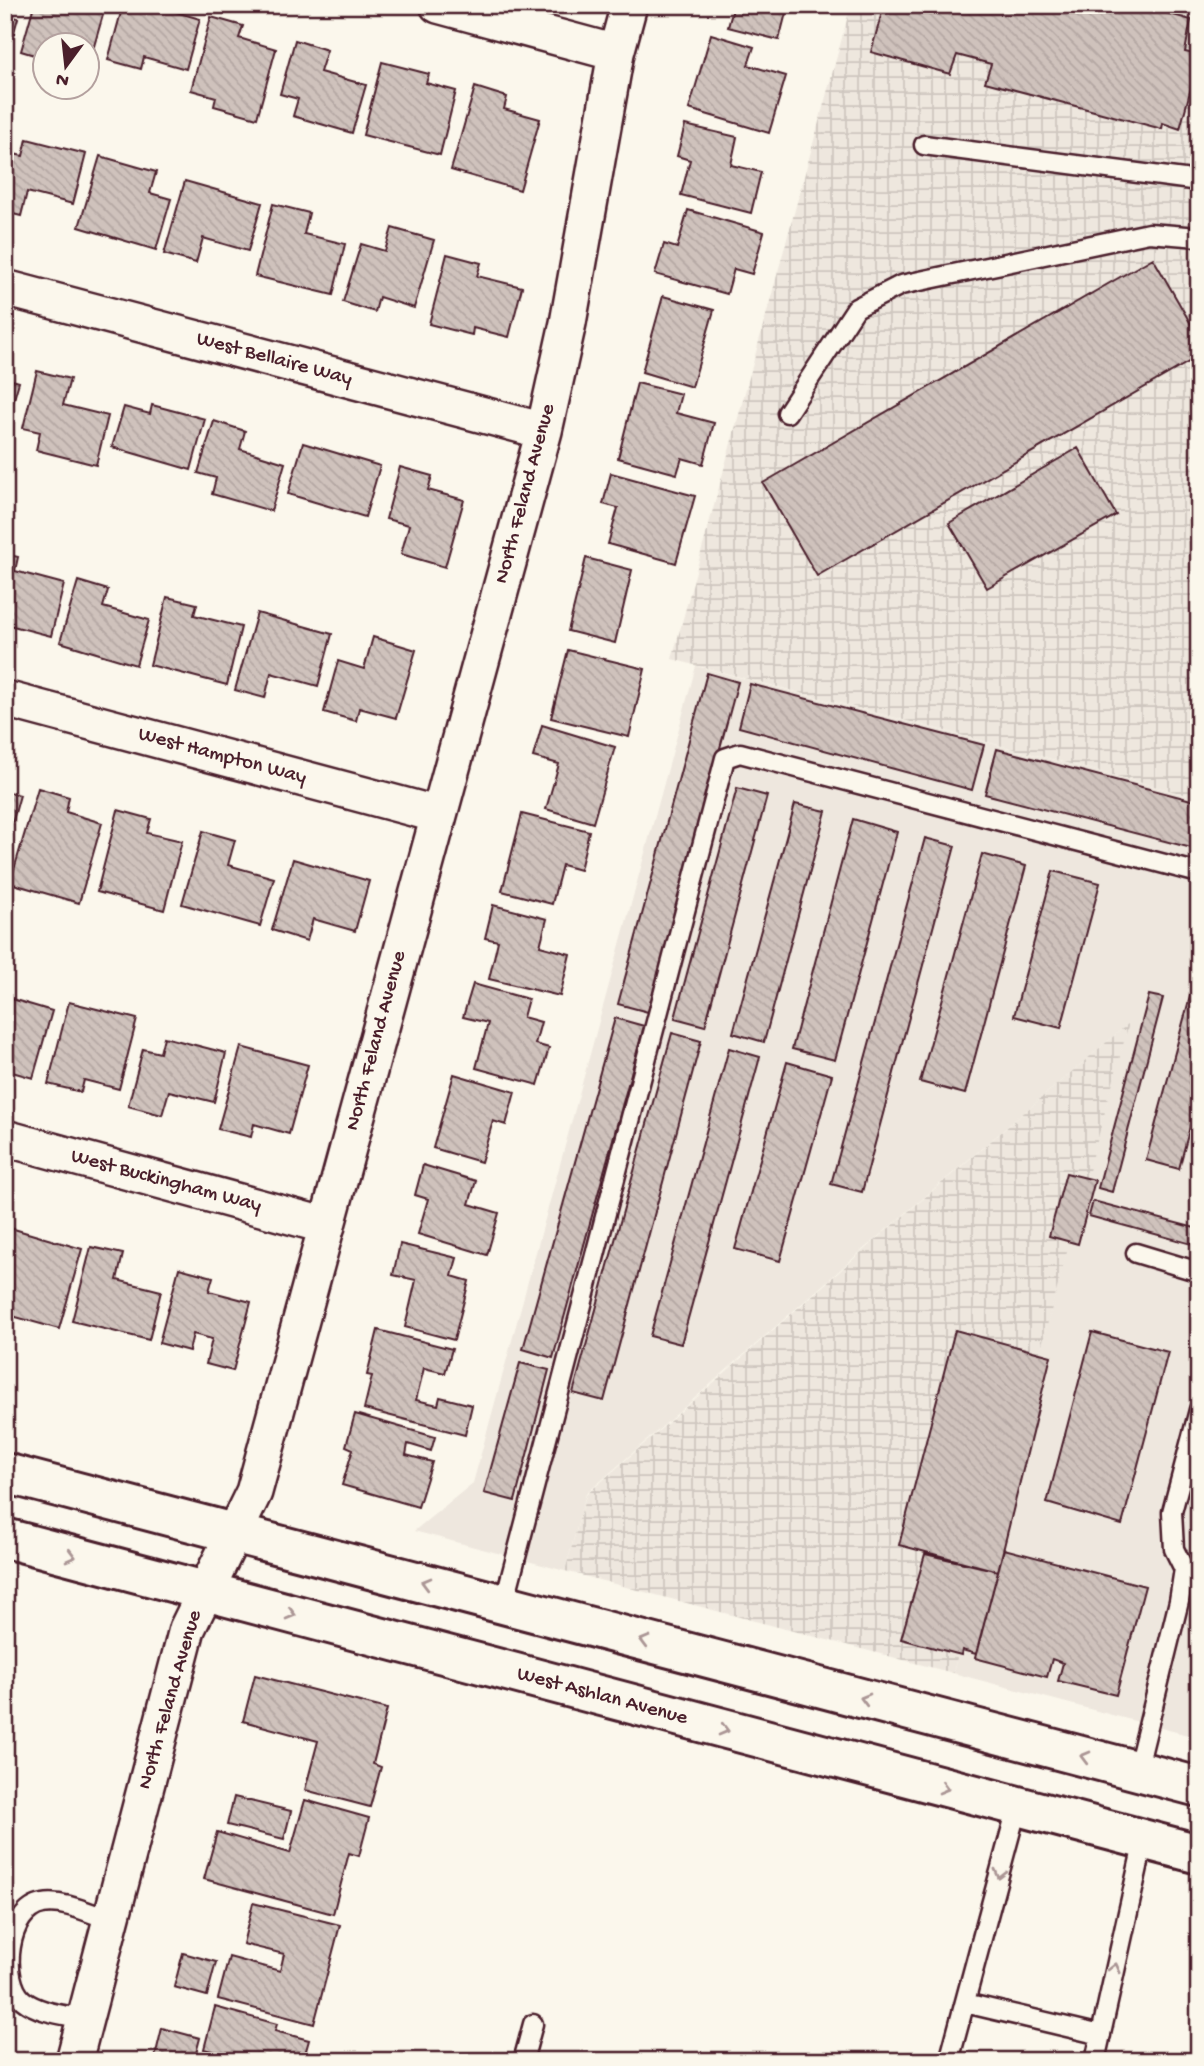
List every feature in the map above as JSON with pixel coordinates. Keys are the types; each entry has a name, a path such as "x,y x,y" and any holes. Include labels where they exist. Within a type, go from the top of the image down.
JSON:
{"main road":[{"path":"5,1473 1199,1787"},
{"name":"West Ashlan Avenue","path":"5,1538 1199,1854"}],"street":[{"path":"438,5 616,53"},
{"name":"North Feland Avenue","path":"74,2061 187,1629 203,1591 254,1492 544,431 568,323 616,53 629,5"},
{"name":"West Bellaire Way","path":"5,288 544,431"},
{"name":"West Hampton Way","path":"5,699 439,815"},
{"name":"West Buckingham Way","path":"5,1138 327,1226"}],"lane":[{"path":"924,145 1199,181"},
{"path":"787,413 856,308 901,285 1149,233 1199,237"},
{"path":"504,1603 725,758 740,753 1199,873"},
{"path":"1136,1253 1199,1272"},
{"path":"1137,1771 1181,1591 1184,1569 1174,1549 1172,1512 1199,1410"},
{"path":"949,2061 1017,1808"},
{"path":"1095,2061 1144,1840"},
{"path":"85,2019 43,2009 23,2000 12,1984 11,1946 15,1931 26,1914 44,1903 59,1904 111,1920"},
{"path":"965,2003 1101,2035"},
{"path":"523,2061 533,2024"}],"shaded area":[{"path":"851,5 1199,5 1199,798 672,659"},
{"path":"696,666 1199,798 1199,1738 953,1673 1128,1024 866,1247 586,1494 565,1571 414,1531 473,1483"},
{"path":"1129,1023 953,1673 565,1571 586,1495 875,1240"}],"building":[{"path":"5,5 12,5 9,16 18,18 8,53 5,52"},
{"path":"34,5 105,8 98,32 32,32 32,54 21,51"},
{"path":"123,5 152,5 200,19 186,69 144,57 141,69 108,60"},
{"path":"734,5 788,5 779,40 728,27"},
{"path":"884,5 1138,5 1191,20 1185,52 1199,55 1199,58 1180,129 1163,123 1162,129 985,82 991,64 957,55 950,74 871,52"},
{"path":"211,17 243,26 239,38 276,49 257,118 214,106 216,97 191,90"},
{"path":"711,34 754,47 748,65 786,76 769,133 689,109"},
{"path":"295,40 327,50 320,72 366,85 352,133 293,116 298,99 280,94"},
{"path":"382,62 429,74 426,83 456,91 440,155 363,135"},
{"path":"475,87 507,97 504,109 540,119 520,190 451,170"},
{"path":"685,125 737,137 731,165 761,172 751,213 681,195 690,160 677,156"},
{"path":"27,139 86,154 73,204 27,192 21,216 5,212 5,152 23,156"},
{"path":"100,156 156,172 150,193 171,199 156,250 79,227"},
{"path":"185,181 262,203 248,251 203,238 196,263 164,254"},
{"path":"273,204 309,213 304,234 345,244 333,295 255,276"},
{"path":"688,210 764,232 752,274 734,269 727,294 655,274 664,244 677,248"},
{"path":"392,228 434,240 414,308 379,297 375,312 343,302 361,244 385,251"},
{"path":"447,254 481,263 477,276 522,287 509,337 473,328 472,335 429,324"},
{"path":"1153,258 1199,338 1199,356 817,576 763,483"},
{"path":"663,296 714,310 692,387 642,372"},
{"path":"37,371 70,379 63,405 108,416 96,465 36,450 40,432 23,428"},
{"path":"5,378 19,382 5,429"},
{"path":"637,383 681,394 676,413 714,423 703,464 682,458 677,474 618,458"},
{"path":"152,405 205,419 191,470 112,447 124,407 150,414"},
{"path":"214,421 245,431 240,449 285,463 271,511 212,494 216,478 198,473"},
{"path":"303,443 380,466 365,517 288,494"},
{"path":"1078,448 1116,515 987,588 949,523"},
{"path":"400,467 432,476 428,490 464,500 445,567 401,554 409,525 386,519"},
{"path":"611,473 695,496 676,563 608,544 618,508 603,504"},
{"path":"5,554 18,557 15,571 64,584 51,636 5,624"},
{"path":"586,558 632,570 615,643 568,631"},
{"path":"78,581 108,590 103,607 149,620 136,665 60,642"},
{"path":"167,597 197,604 194,615 241,627 227,685 150,665"},
{"path":"257,613 332,634 318,686 271,673 265,698 235,690"},
{"path":"373,637 416,650 396,718 359,708 356,721 324,712 338,661 364,669"},
{"path":"568,650 645,669 629,737 551,718"},
{"path":"707,673 738,682 648,1012 618,1004"},
{"path":"750,684 984,745 972,790 739,727"},
{"path":"542,725 615,747 593,823 546,809 559,764 533,757"},
{"path":"997,749 1199,802 1199,850 985,794"},
{"path":"38,788 69,797 66,812 102,823 79,903 10,883"},
{"path":"737,788 767,796 705,1026 675,1018"},
{"path":"5,791 20,795 7,842 5,842"},
{"path":"795,804 826,811 764,1042 733,1033"},
{"path":"118,810 151,819 147,833 182,841 164,910 97,892"},
{"path":"522,814 589,831 580,870 562,865 552,904 502,891"},
{"path":"853,819 897,832 835,1060 792,1049"},
{"path":"203,831 235,840 228,865 274,878 260,926 182,904"},
{"path":"925,838 955,846 862,1192 831,1184"},
{"path":"982,854 1026,866 965,1094 920,1082"},
{"path":"293,859 369,881 355,931 313,919 307,941 272,930"},
{"path":"1053,871 1100,883 1061,1028 1014,1016"},
{"path":"493,905 547,919 540,946 570,954 560,996 489,979 498,941 485,938"},
{"path":"1199,963 1199,1092 1179,1169 1146,1160"},
{"path":"473,984 528,999 523,1017 541,1022 535,1044 549,1048 538,1085 476,1068 488,1023 463,1017"},
{"path":"1149,995 1163,998 1112,1192 1098,1188"},
{"path":"5,997 52,1011 33,1078 5,1070"},
{"path":"69,1002 137,1019 119,1089 84,1080 81,1092 48,1084"},
{"path":"615,1018 644,1026 553,1358 523,1349"},
{"path":"672,1033 701,1041 604,1401 573,1393"},
{"path":"164,1037 226,1053 214,1102 169,1091 162,1115 128,1106 143,1049 160,1053"},
{"path":"241,1047 308,1065 289,1134 254,1124 251,1137 218,1129"},
{"path":"729,1048 760,1057 681,1344 650,1336"},
{"path":"787,1062 832,1075 780,1261 735,1249"},
{"path":"454,1074 515,1092 506,1125 493,1121 481,1162 433,1148"},
{"path":"423,1165 476,1181 469,1204 499,1213 487,1255 418,1234 428,1199 415,1195"},
{"path":"1066,1173 1095,1180 1078,1244 1049,1236"},
{"path":"1093,1201 1199,1229 1199,1246 1089,1216"},
{"path":"7,1227 82,1249 59,1329 5,1314"},
{"path":"400,1244 457,1258 452,1276 469,1281 454,1340 405,1327 416,1280 393,1275"},
{"path":"91,1247 123,1254 117,1280 161,1291 149,1340 72,1321"},
{"path":"179,1268 213,1277 209,1291 251,1302 233,1371 206,1364 212,1339 193,1334 189,1351 159,1343"},
{"path":"378,1330 452,1349 445,1373 424,1368 416,1400 438,1405 440,1397 472,1405 465,1435 364,1409 372,1376 367,1375"},
{"path":"955,1330 1051,1356 998,1571 899,1545"},
{"path":"1092,1332 1168,1352 1122,1525 1047,1503"},
{"path":"520,1363 549,1370 515,1501 484,1493"},
{"path":"355,1414 435,1437 431,1451 408,1444 406,1455 432,1462 418,1507 342,1485 353,1449 346,1446"},
{"path":"1004,1549 1145,1586 1116,1695 1058,1681 1063,1663 1052,1659 1047,1677 975,1658"},
{"path":"925,1554 998,1571 976,1654 962,1650 961,1655 901,1639"},
{"path":"255,1675 387,1709 373,1764 381,1767 370,1807 305,1790 318,1741 243,1721"},
{"path":"234,1797 291,1811 284,1839 227,1825"},
{"path":"305,1800 369,1818 359,1856 349,1853 333,1914 204,1879 217,1832 290,1853"},
{"path":"253,1903 340,1925 314,2024 218,1999 229,1957 280,1971 284,1954 243,1944"},
{"path":"183,1953 216,1962 207,1996 174,1987"},
{"path":"215,2007 277,2024 275,2031 309,2040 303,2061 248,2061 204,2049"},
{"path":"162,2028 200,2038 194,2061 154,2061"}]}
